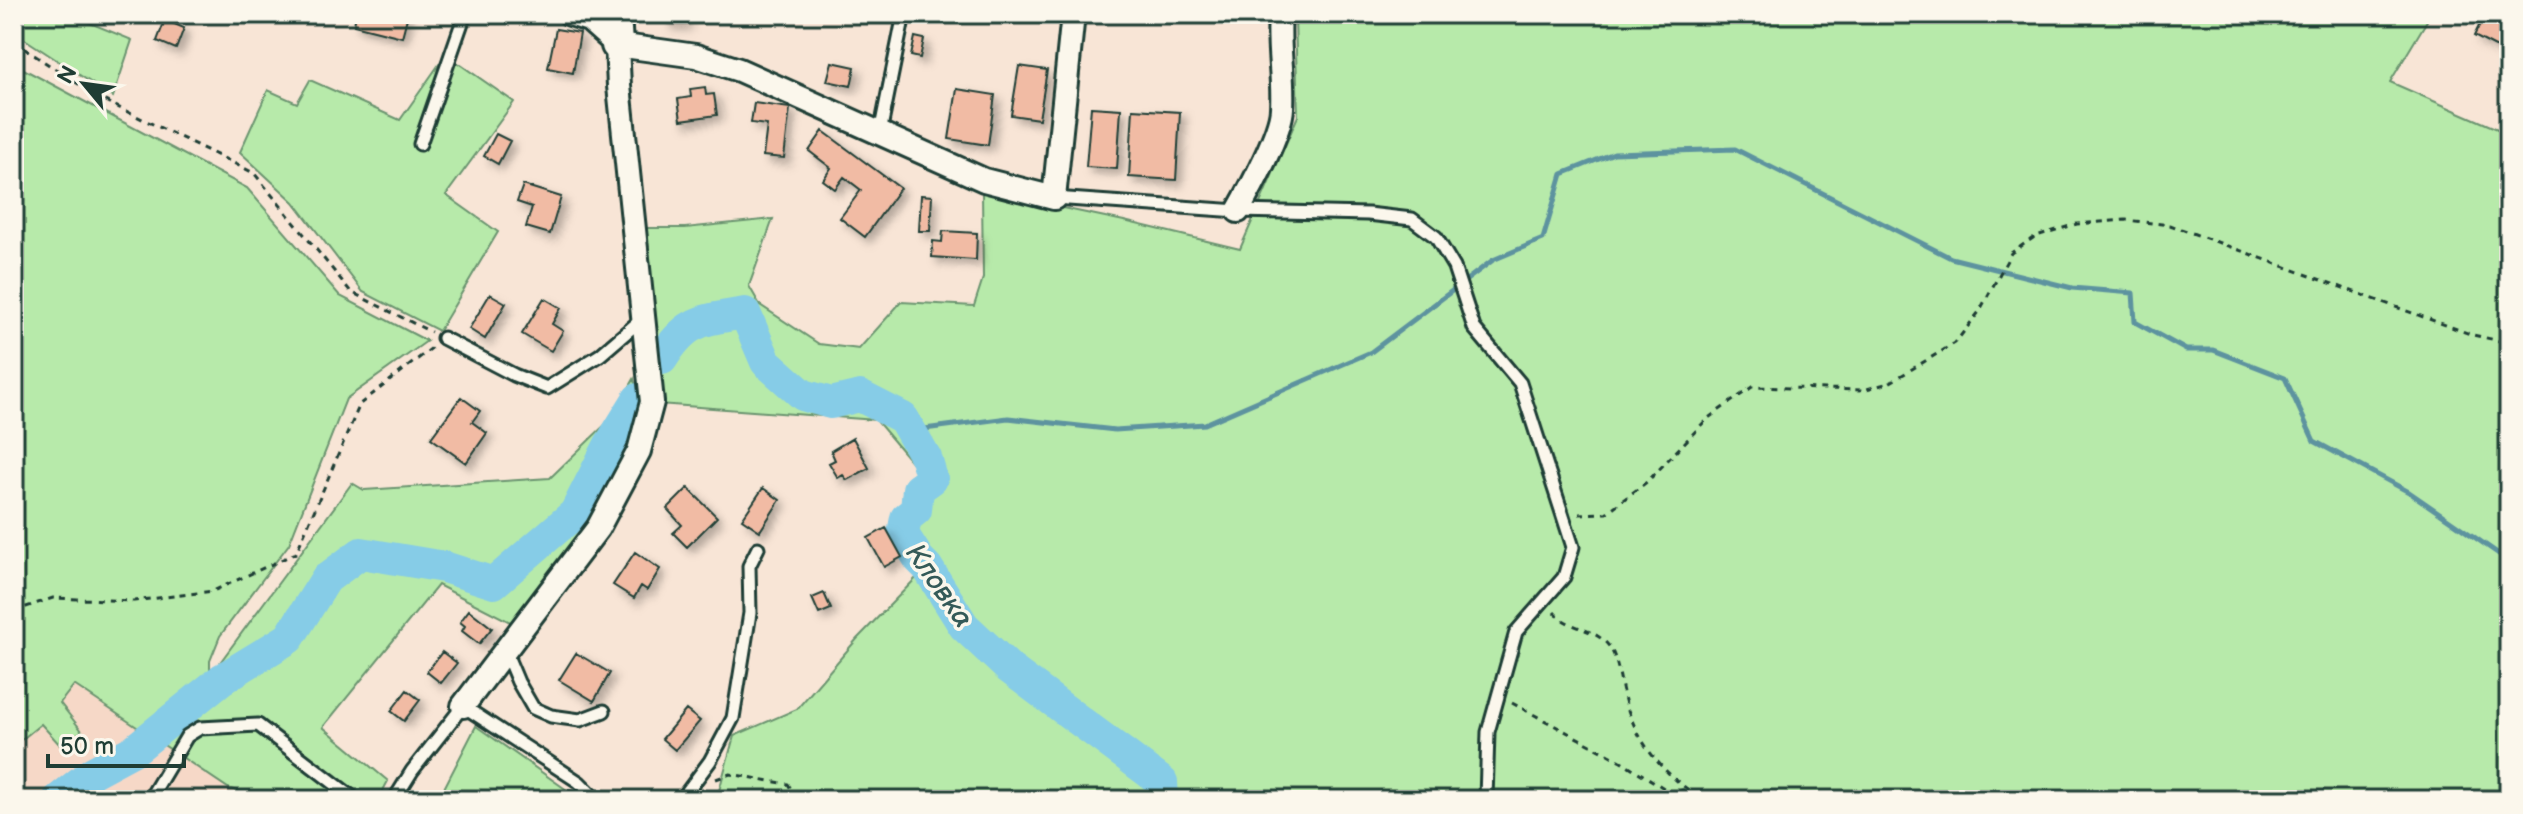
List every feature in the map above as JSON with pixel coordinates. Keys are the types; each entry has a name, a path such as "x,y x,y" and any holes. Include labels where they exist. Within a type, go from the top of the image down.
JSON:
{"street":[{"path":"570,14 589,20 617,45 696,56 739,70 984,180 1054,198 1073,14"},
{"path":"463,706 598,528 639,451 652,402 619,86 615,14"},
{"path":"1238,211 1265,158 1283,110 1278,41 1280,14"}],"lane":[{"path":"420,144 465,14"},
{"path":"880,133 904,14"},
{"path":"1054,198 1238,211 1383,216 1412,219 1436,237 1454,267 1474,328 1520,383 1573,547 1564,577 1516,632 1488,732 1486,800"},
{"path":"443,338 514,375 547,388 600,355 643,318"},
{"path":"685,795 710,761 733,718 750,613 749,566 758,548"},
{"path":"505,650 533,708 551,716 580,720 604,711"},
{"path":"394,800 412,771 463,706 579,782 597,800"},
{"path":"149,800 187,736 200,728 258,725 356,800"}],"path":[{"path":"14,42 103,100 254,173 351,292 443,338 360,404 296,553 213,591 134,601 53,598 14,611"},
{"path":"1563,514 1606,513 1648,481 1707,419 1752,387 1863,390 1889,383 1955,343 1979,312 2011,253 2036,236 2077,224 2126,220 2170,225 2473,335 2509,343"},
{"path":"1548,595 1555,615 1568,624 1596,633 1612,652 1628,709 1648,751 1675,782 1703,800"},
{"path":"1498,696 1621,761 1670,792 1686,789"},
{"path":"685,795 730,774 788,784 798,800"}],"shaded area":[{"path":"74,684 228,788 261,800 14,800 14,746 41,724"}],"green space":[{"path":"14,14 68,14 132,40 113,97 14,32"},
{"path":"1297,14 2431,14 2390,82 2509,134 2509,800 713,800 717,798 734,736 797,709 857,639 920,574 897,535 904,499 919,471 876,420 659,404 642,228 685,228 773,219 749,286 760,305 819,344 859,349 901,302 974,306 983,278 982,191 1240,249 1298,116"},
{"path":"442,60 458,63 514,102 446,195 498,232 439,331 363,292 294,202 240,152 268,90 297,103 310,80 400,120"},
{"path":"14,64 247,188 340,296 427,341 346,399 289,544 220,636 210,661 210,676 352,483 364,490 550,478 612,418 634,379 642,414 580,543 512,623 438,585 323,727 388,781 378,800 261,800 228,788 74,685 60,703 82,731 60,745 41,724 14,746"},
{"path":"476,726 581,800 438,800"}],"building":[{"path":"356,14 408,14 402,37 354,25"},
{"path":"667,14 685,14 685,24 666,23"},
{"path":"2485,14 2509,14 2509,54 2474,36"},
{"path":"165,20 184,28 176,49 157,41"},
{"path":"556,29 580,33 573,73 548,68"},
{"path":"915,37 924,39 920,58 911,56"},
{"path":"832,62 855,67 851,86 827,81"},
{"path":"1019,66 1047,70 1039,119 1011,115"},
{"path":"705,87 706,95 714,94 717,115 681,120 678,99 691,97 690,89"},
{"path":"957,89 995,95 988,145 949,139"},
{"path":"754,103 790,108 784,158 763,156 767,125 751,123"},
{"path":"1091,107 1121,109 1117,169 1086,167"},
{"path":"1133,109 1180,112 1176,180 1129,177"},
{"path":"823,131 900,188 865,237 840,218 861,190 844,177 835,189 823,180 831,168 809,151"},
{"path":"496,134 510,141 498,164 484,156"},
{"path":"523,185 561,197 550,234 526,227 532,207 517,202"},
{"path":"921,195 932,196 930,231 919,231"},
{"path":"943,231 977,233 976,260 932,257 933,241 942,242"},
{"path":"490,294 506,303 485,339 469,329"},
{"path":"544,298 561,308 552,324 563,331 551,351 522,334"},
{"path":"461,397 480,411 472,422 487,433 466,463 431,438"},
{"path":"853,438 869,468 847,480 843,475 838,478 829,463 835,460 831,451"},
{"path":"688,488 717,517 687,547 673,533 682,525 667,509"},
{"path":"763,488 780,500 760,531 742,519"},
{"path":"886,528 902,557 884,567 868,538"},
{"path":"635,552 660,569 647,590 641,586 634,598 613,585"},
{"path":"824,593 831,609 819,614 812,598"},
{"path":"469,610 492,628 479,644 462,631 465,626 460,622"},
{"path":"442,652 457,663 441,683 427,672"},
{"path":"576,653 610,673 594,701 559,680"},
{"path":"407,690 420,700 404,721 391,711"},
{"path":"686,710 700,721 675,750 662,739"}],"waterway":[{"path":"909,431 1008,418 1115,430 1205,424 1371,352 1493,260 1543,239 1562,174 1614,153 1735,149 1951,258 2072,288 2133,293 2135,322 2186,350 2213,350 2285,378 2314,441 2409,492 2509,561"},
{"name":"Кловка","path":"662,359 679,336 696,324 745,313 766,362 803,395 831,403 860,396 903,418 926,458 932,479 918,489 916,510 906,518 903,534 964,626 1010,669 1162,782 1163,800"},
{"name":"Кловка","path":"58,800 93,772 134,750 222,679 289,638 326,579 361,553 444,567 494,583 575,513 609,446 638,399"}]}
